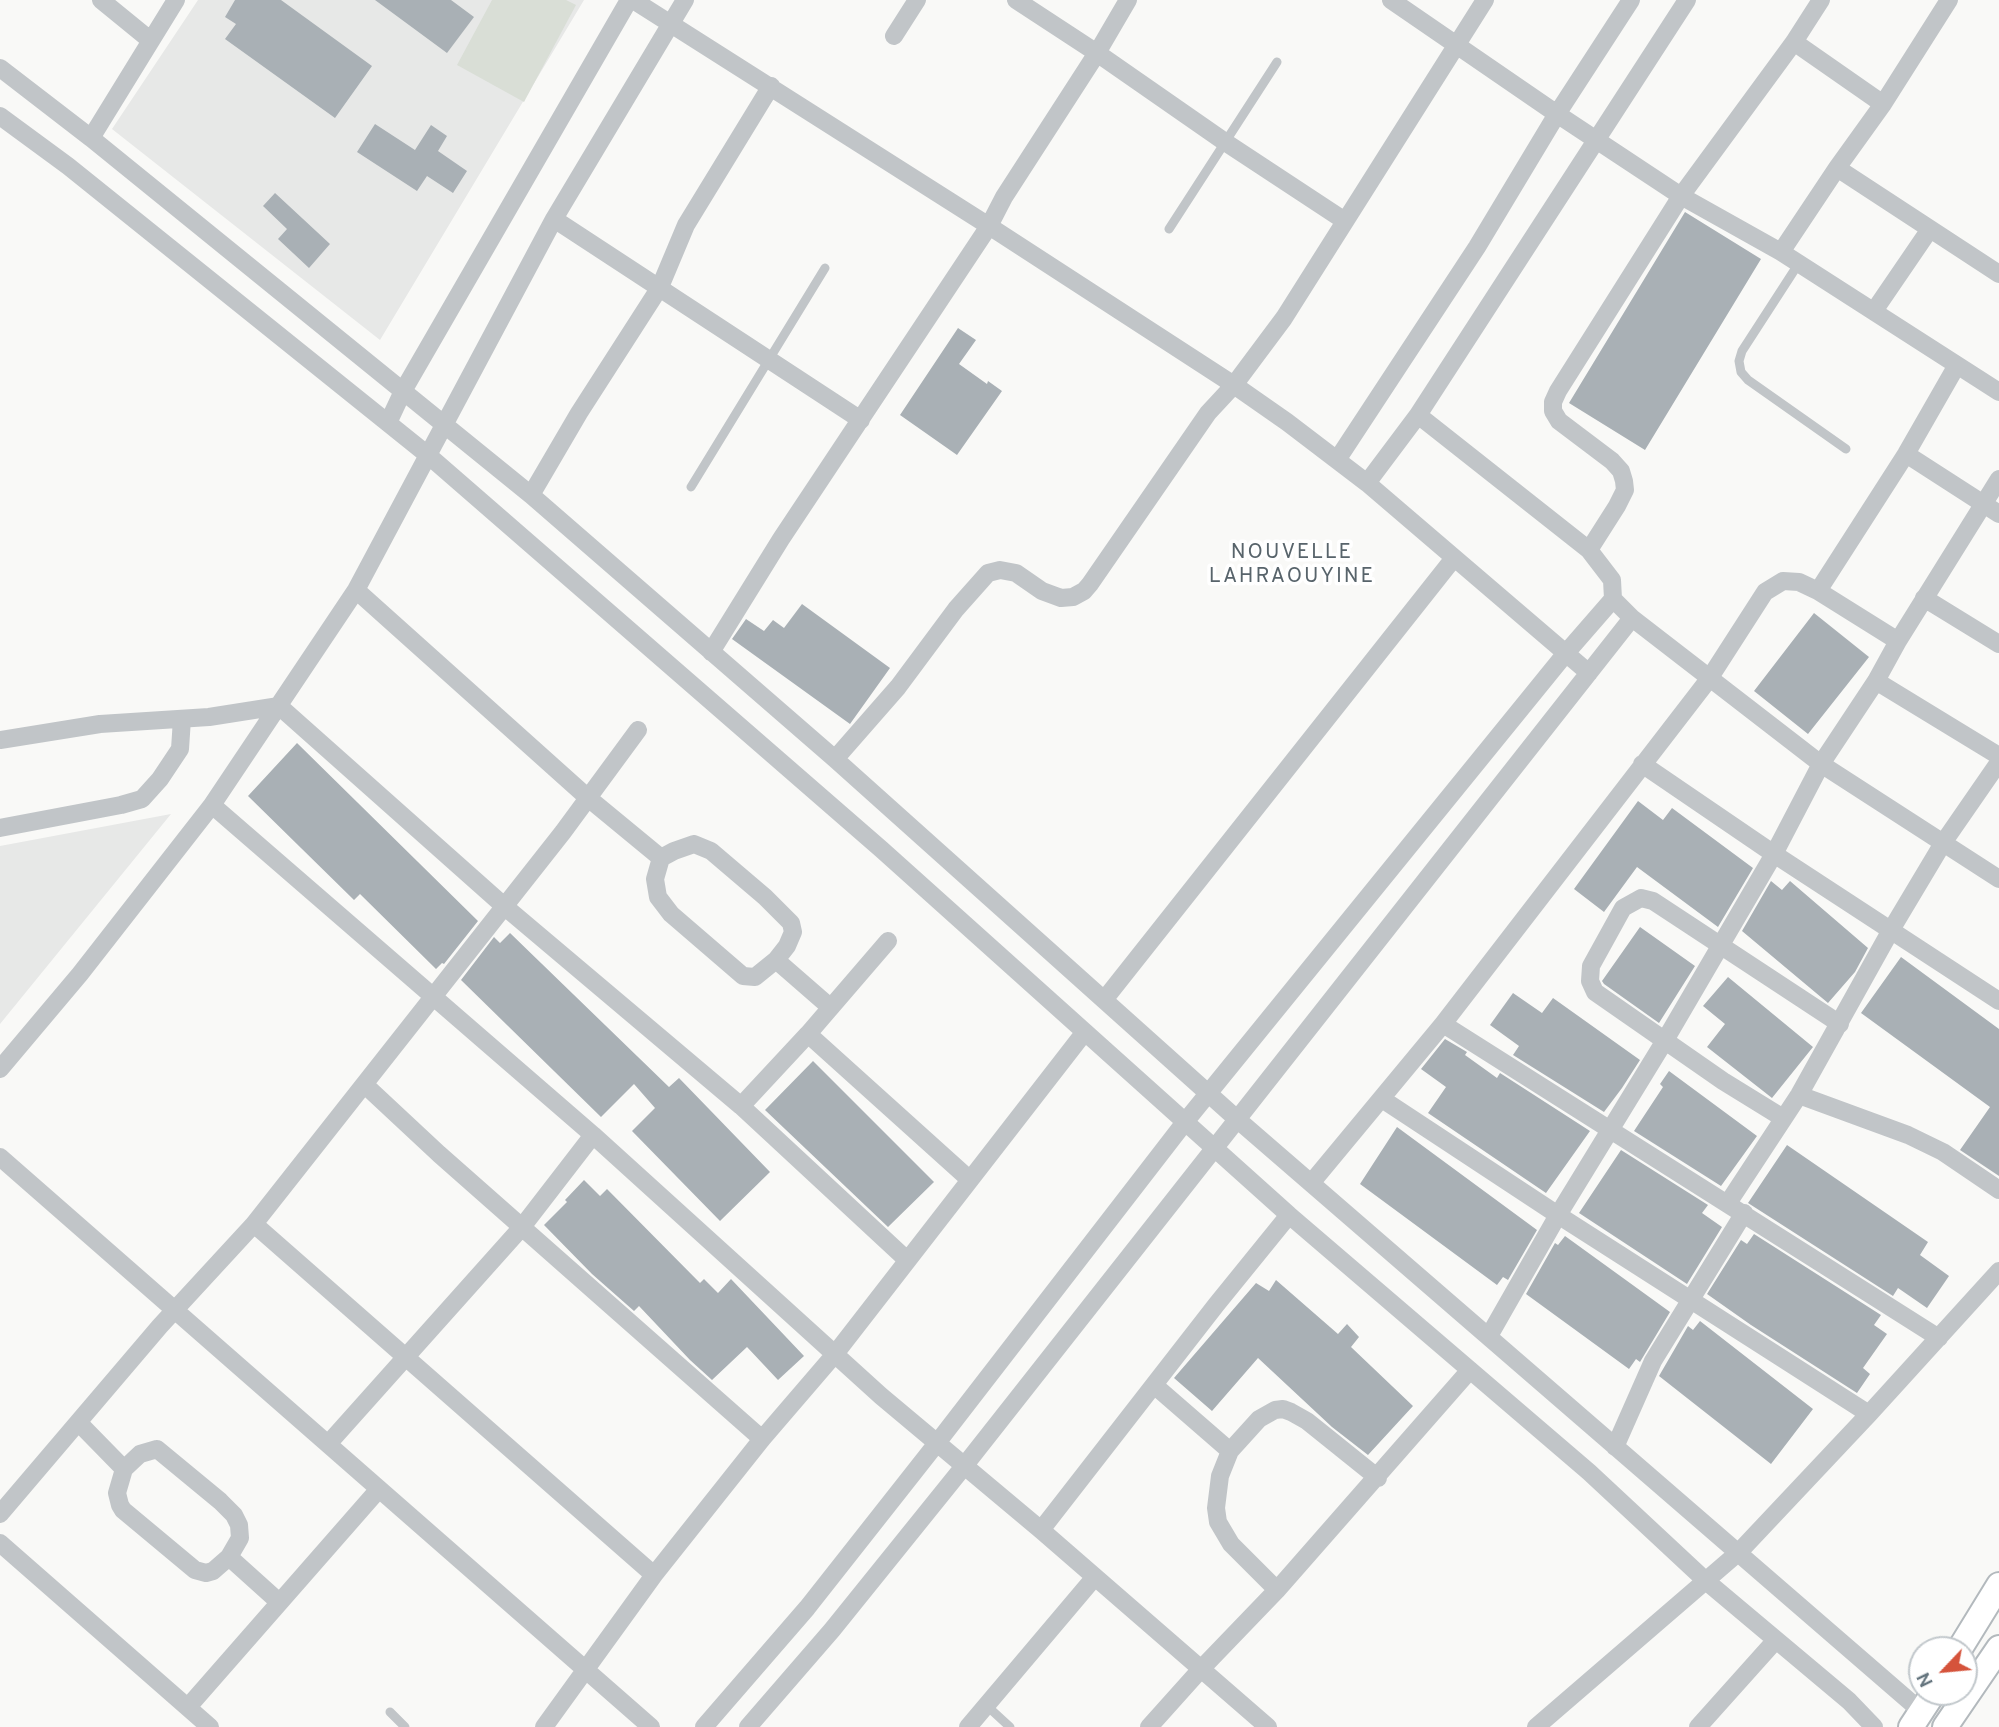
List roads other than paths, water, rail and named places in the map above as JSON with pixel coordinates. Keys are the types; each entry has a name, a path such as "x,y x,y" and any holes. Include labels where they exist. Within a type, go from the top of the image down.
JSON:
{"main road":[{"path":"1968,1636 1999,1585"},
{"path":"1945,1727 1999,1648"}],"street":[{"path":"101,0 150,40"},
{"path":"91,138 176,0"},
{"path":"388,423 403,391 631,0 771,86 1234,385 1367,483 1589,673"},
{"path":"0,1069 80,974 212,805 356,590 554,219 685,0"},
{"path":"894,36 917,0"},
{"path":"1016,0 1345,221"},
{"path":"711,652 781,539 989,226 1004,197 1128,0"},
{"path":"1391,0 1681,196 1799,263 1999,392"},
{"path":"835,760 898,687 956,609 988,573 1000,570 1016,573 1042,591 1061,598 1073,597 1084,591 1208,413 1234,385 1284,318 1485,0"},
{"path":"1337,460 1478,247 1556,114 1631,0"},
{"path":"1367,483 1418,415 1687,0"},
{"path":"1589,550 1625,491 1625,481 1612,461 1559,421 1553,411 1553,402 1681,196 1794,42 1821,0"},
{"path":"1781,252 1883,104 1949,0"},
{"path":"1794,42 1883,104"},
{"path":"0,68 91,138 531,495 835,760 1209,1094 1922,1710"},
{"path":"531,495 579,413 660,287 675,247 692,215 771,86"},
{"path":"0,116 68,166 429,456 871,840 1213,1149 1589,1472 1706,1581 1849,1701 1874,1727"},
{"path":"1837,168 1999,274"},
{"path":"554,219 861,420"},
{"path":"1874,311 1930,229"},
{"path":"1818,591 1906,454 1957,365"},
{"path":"1418,415 1589,550 1612,580 1613,599 1632,618 1821,764 1999,879"},
{"path":"1906,454 1999,514"},
{"path":"1489,1336 1558,1215 1664,1042 1774,854 1821,764 1876,681 1924,598 1999,479"},
{"path":"1104,1000 1454,558"},
{"path":"1312,1182 1443,1024 1709,679 1765,592 1783,581 1791,580 1818,591 1898,641"},
{"path":"356,590 587,797 661,859"},
{"path":"1924,598 1999,644"},
{"path":"704,1727 807,1608 1185,1122 1566,653 1613,599"},
{"path":"748,1727 832,1630 965,1465 1632,618"},
{"path":"1876,681 1999,757"},
{"path":"0,740 100,724 209,717 279,706"},
{"path":"279,706 504,906 741,1106 907,1260"},
{"path":"0,828 121,806 142,799 160,779 180,749 182,719"},
{"path":"0,1514 176,1309 254,1224 563,832 638,730"},
{"path":"1615,1447 1653,1361 1692,1300 1783,1118 1799,1095 1943,843 1999,762"},
{"path":"1642,764 1999,1001"},
{"path":"212,805 593,1135 835,1354 1268,1727"},
{"path":"701,845 711,850 765,897 789,919 793,928 791,938 776,960 759,975 748,978 702,942 671,914 658,897 655,879 661,859 684,846 701,845"},
{"path":"1783,1118 1599,998 1592,986 1591,966 1623,908 1641,898 1653,901 1840,1024"},
{"path":"741,1106 808,1034 888,941"},
{"path":"776,960 830,1007"},
{"path":"1443,1024 1939,1338"},
{"path":"544,1727 654,1576 762,1439 835,1354 1084,1033"},
{"path":"808,1034 970,1180"},
{"path":"365,1085 762,1439"},
{"path":"1799,1095 1908,1135 1943,1152 1999,1190"},
{"path":"1382,1099 1869,1414"},
{"path":"328,1444 523,1227 593,1135"},
{"path":"0,1157 651,1727"},
{"path":"1041,1530 1289,1215"},
{"path":"254,1224 654,1576"},
{"path":"1536,1727 1738,1552 1999,1271"},
{"path":"1149,1727 1378,1478 1470,1370"},
{"path":"1154,1385 1230,1451"},
{"path":"1277,1590 1231,1544 1218,1522 1216,1494 1230,1451 1259,1419 1275,1410 1283,1409 1307,1421 1378,1478"},
{"path":"79,1423 124,1469"},
{"path":"157,1448 163,1452 234,1516 241,1532 229,1557 213,1571 206,1573 195,1570 123,1510 117,1493 124,1469 148,1450 157,1448"},
{"path":"188,1707 379,1489"},
{"path":"0,1543 210,1727"},
{"path":"229,1557 279,1602"},
{"path":"968,1727 1094,1578"},
{"path":"1698,1727 1775,1641"}],"lane":[{"path":"1169,229 1277,62"},
{"path":"1799,263 1742,351 1739,361 1741,372 1748,380 1846,449"},
{"path":"691,487 825,268"},
{"path":"986,1705 1010,1727"},
{"path":"390,1712 405,1727"}],"district":[{"name":"NOUVELLE LAHRAOUYINE","path":"1292,566"}]}
